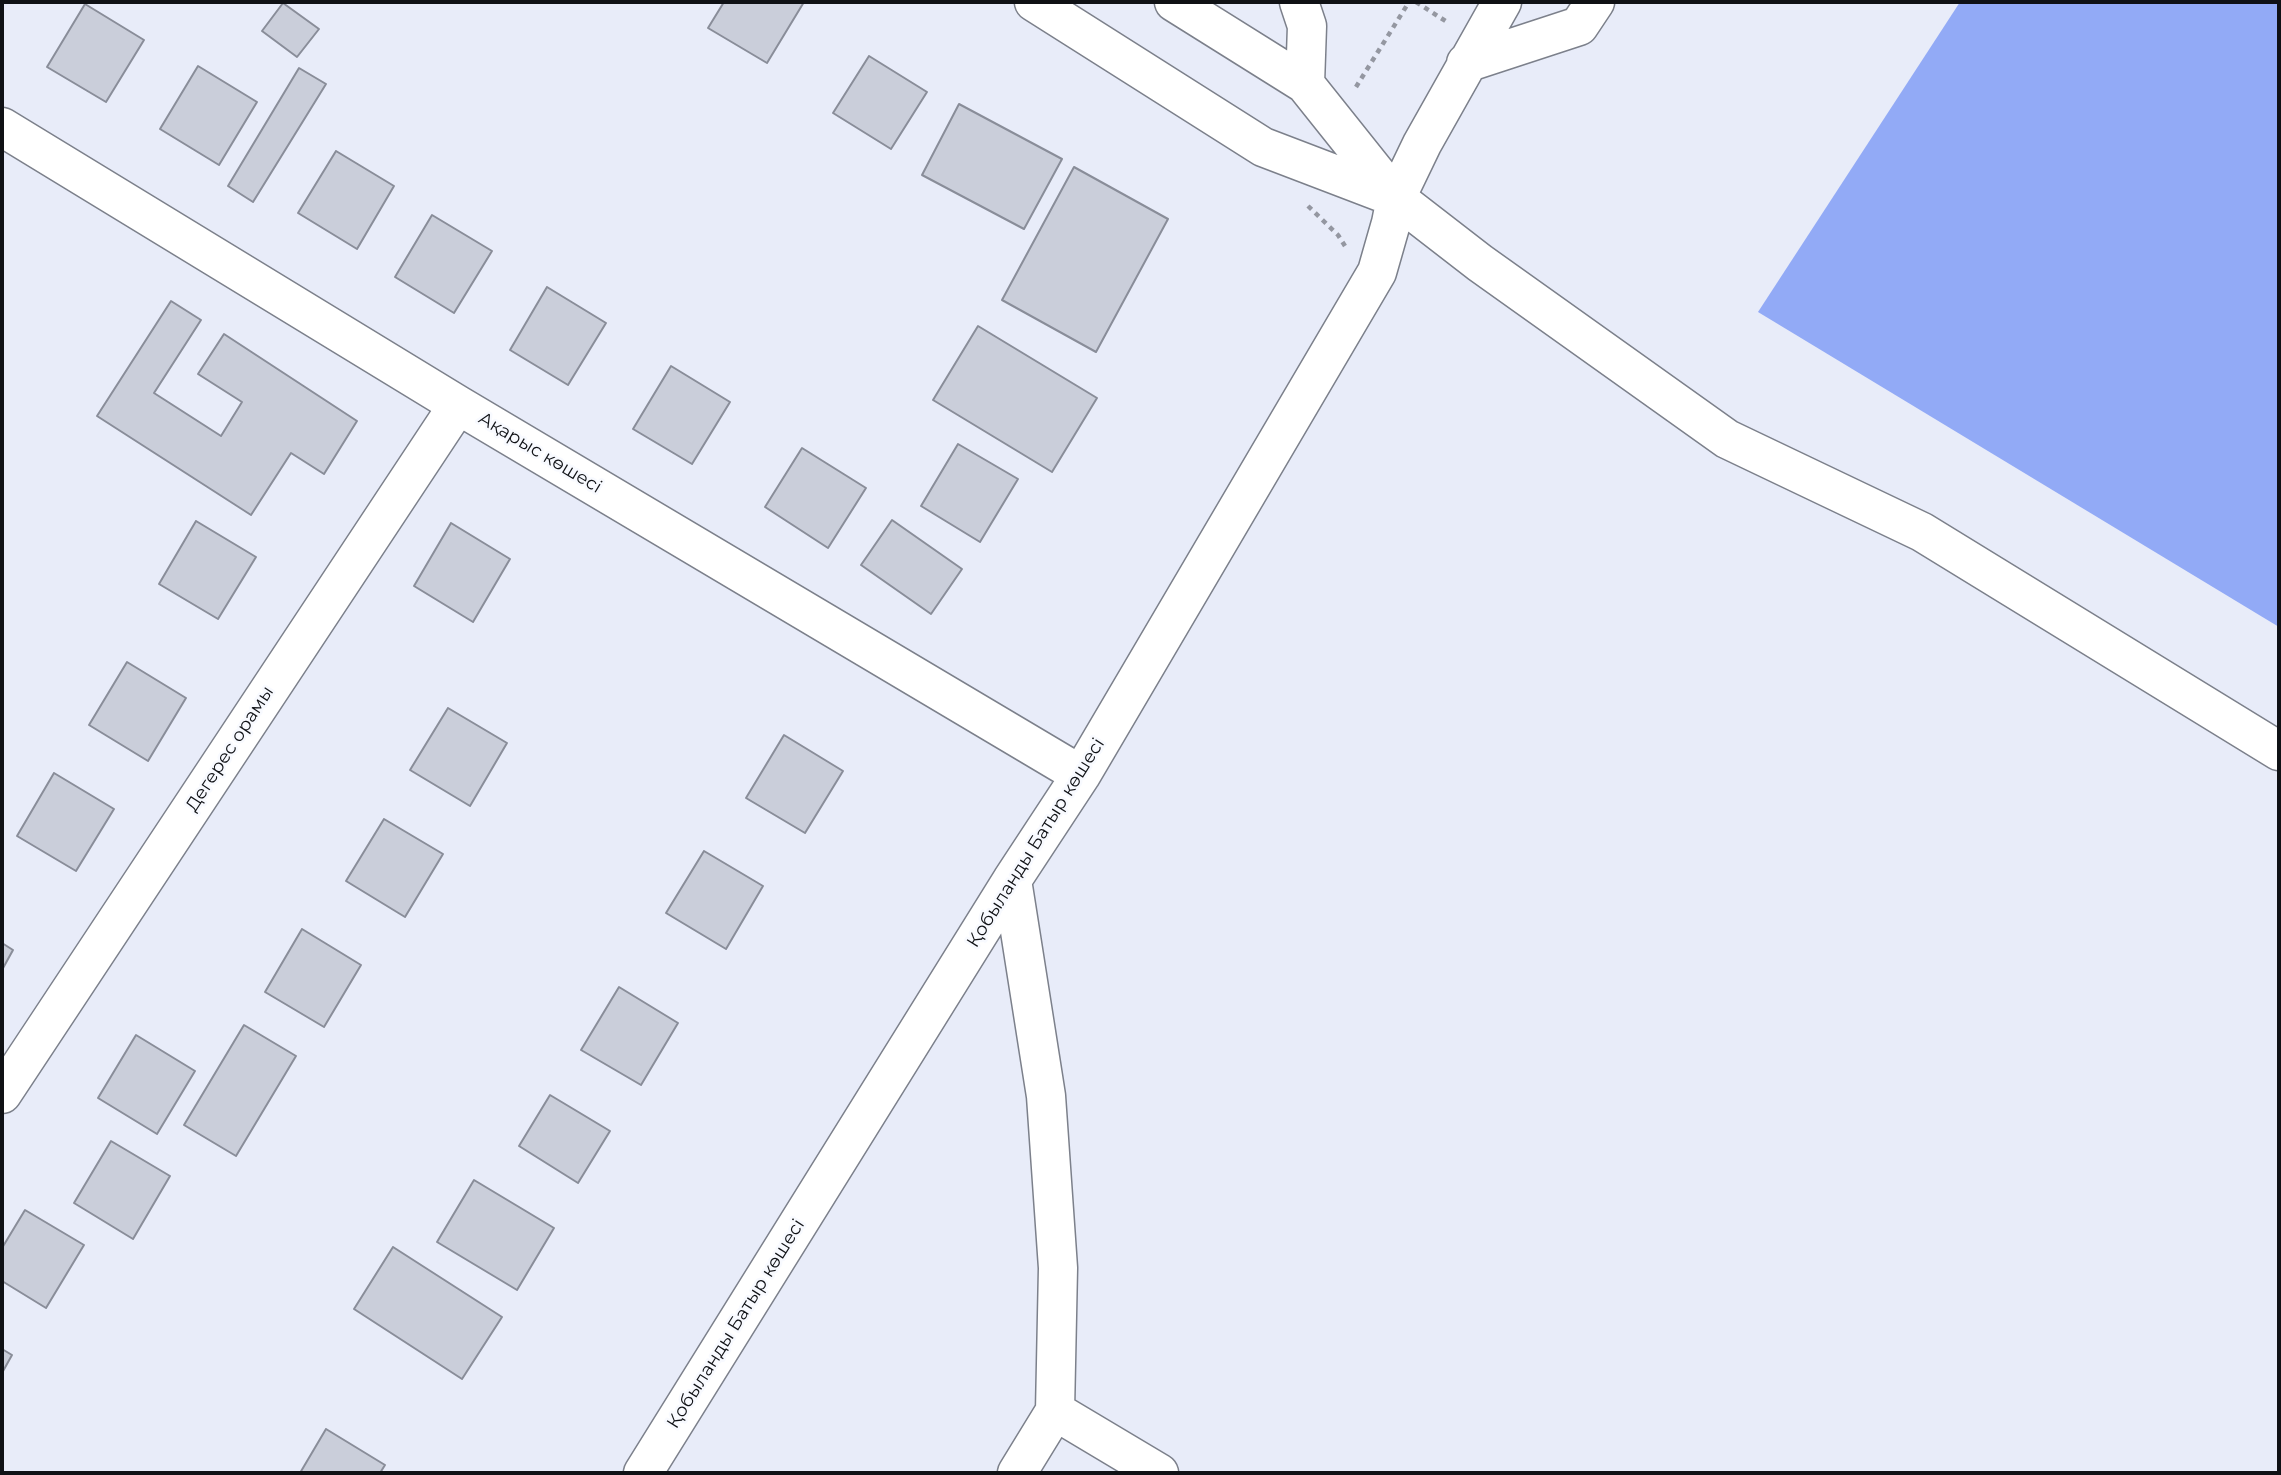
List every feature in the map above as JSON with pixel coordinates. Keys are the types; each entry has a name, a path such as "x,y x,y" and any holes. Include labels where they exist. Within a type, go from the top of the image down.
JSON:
{"street":[{"path":"1034,2 1263,147 1396,198"},
{"path":"1174,2 1305,84 1396,198 1480,263 1727,439 1922,532 2279,751"},
{"path":"1299,2 1307,26 1305,84"},
{"name":"Қобыланды Батыр көшесі","path":"643,1473 1012,880 1081,775 1377,272 1396,198 1422,144 1502,2"},
{"path":"1466,63 1579,26 1595,2"},
{"name":"Ақарыс көшесі","path":"2,127 458,405 1081,775"},
{"name":"Дегерес орамы","path":"2,1094 458,405"},
{"path":"1012,880 1046,1096 1058,1268 1055,1411 1017,1473"},
{"path":"1055,1411 1159,1473"}],"path":[{"path":"1335,120 1409,2"}],"shaded area":[{"path":"1960,2 2279,2 2279,627 1758,312"}],"building":[{"path":"724,2 804,2 767,63 708,28"},
{"path":"283,3 319,29 297,57 262,31"},
{"path":"85,4 144,40 106,102 47,67"},
{"path":"869,56 927,92 891,149 833,113"},
{"path":"198,66 257,102 219,165 160,129"},
{"path":"299,68 326,84 253,202 228,186"},
{"path":"959,104 1062,159 1024,229 922,175"},
{"path":"336,151 394,186 357,249 298,213"},
{"path":"1074,167 1168,219 1096,352 1002,300"},
{"path":"432,215 492,251 454,313 395,277"},
{"path":"547,287 606,323 568,385 510,350"},
{"path":"171,301 201,320 154,393 221,436 242,402 198,374 224,334 357,421 324,474 291,453 251,515 97,416"},
{"path":"978,326 1097,398 1052,472 933,400"},
{"path":"671,366 730,402 692,464 633,429"},
{"path":"958,444 1018,479 980,542 921,506"},
{"path":"802,448 866,488 828,548 765,507"},
{"path":"892,520 962,569 931,614 861,565"},
{"path":"196,521 256,557 218,619 159,584"},
{"path":"451,523 510,559 473,622 414,586"},
{"path":"127,662 186,698 148,761 89,725"},
{"path":"448,708 507,743 470,806 410,770"},
{"path":"784,735 843,771 805,833 746,798"},
{"path":"54,773 114,809 76,871 17,836"},
{"path":"384,819 443,854 405,917 346,881"},
{"path":"704,851 763,886 726,949 666,913"},
{"path":"302,929 361,965 324,1027 265,992"},
{"path":"2,943 13,950 2,970"},
{"path":"619,987 678,1023 641,1085 581,1050"},
{"path":"244,1025 296,1056 236,1156 184,1125"},
{"path":"136,1035 195,1071 157,1134 98,1098"},
{"path":"550,1095 610,1131 578,1183 519,1146"},
{"path":"111,1141 170,1176 133,1239 74,1203"},
{"path":"474,1180 554,1228 517,1290 437,1242"},
{"path":"25,1210 84,1245 46,1308 2,1281 2,1248"},
{"path":"393,1247 502,1317 462,1379 354,1309"},
{"path":"2,1349 12,1355 2,1373"},
{"path":"326,1429 385,1465 380,1473 300,1473"}]}
